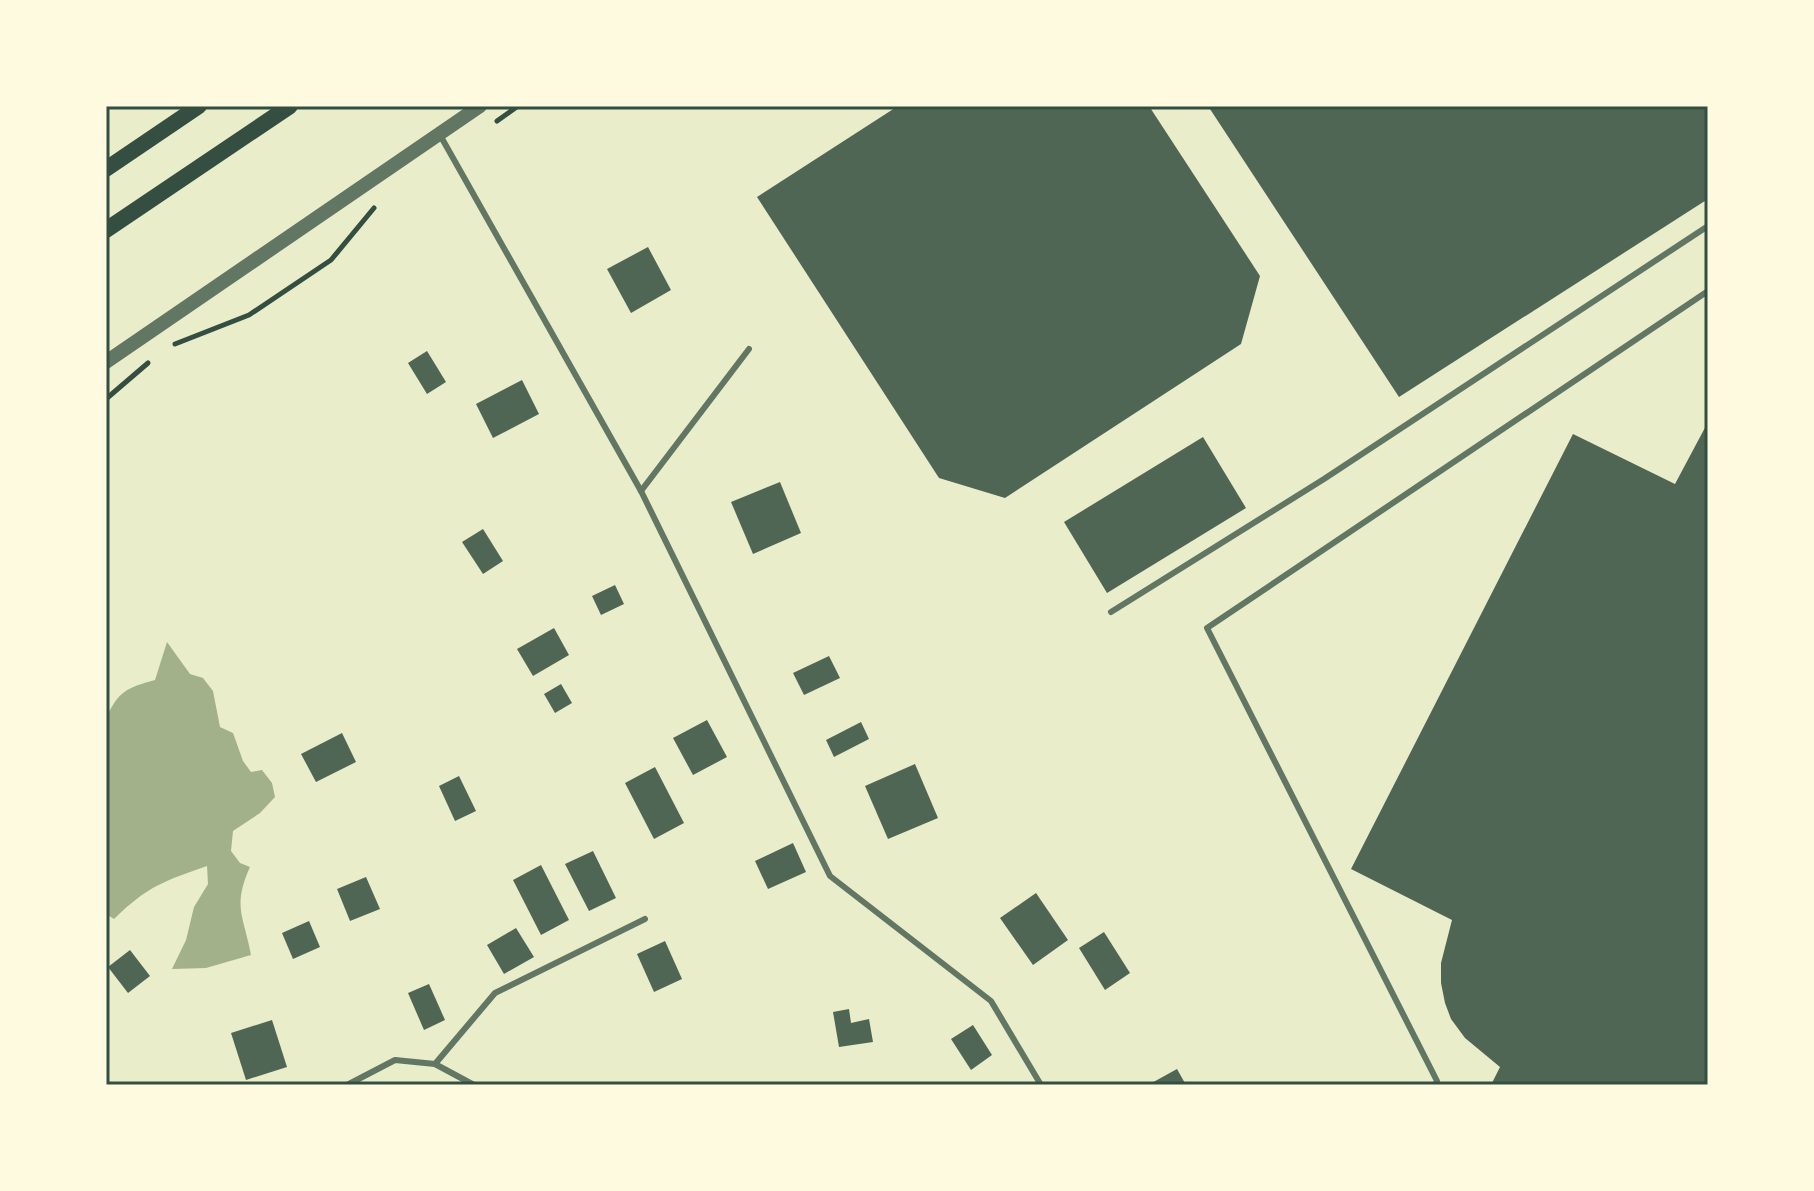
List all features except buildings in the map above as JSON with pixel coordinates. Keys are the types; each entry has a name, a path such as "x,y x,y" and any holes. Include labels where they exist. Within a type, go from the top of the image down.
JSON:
{"main road":[{"path":"106,169 199,106"},
{"path":"106,230 290,106"}],"street":[{"path":"106,362 480,106"}],"lane":[{"path":"440,135 641,491 830,876 991,1001 1041,1085"},
{"path":"1111,612 1324,479 1708,226"},
{"path":"1435,1085 1437,1081 1207,628 1708,291"},
{"path":"641,491 749,349"},
{"path":"435,1064 495,993 645,919"},
{"path":"347,1085 395,1060 435,1064 474,1085"}],"path":[{"path":"166,348 249,315 331,260 374,207"},
{"path":"106,399 154,358"}],"shaded area":[{"path":"167,642 190,674 203,678 213,691 220,727 233,733 243,761 251,772 262,770 272,783 275,797 260,813 233,831 231,851 240,863 250,867 241,902 251,955 206,968 172,969 186,940 194,907 208,884 207,866 157,886 114,919 106,914 106,718 124,692 155,680"}]}
